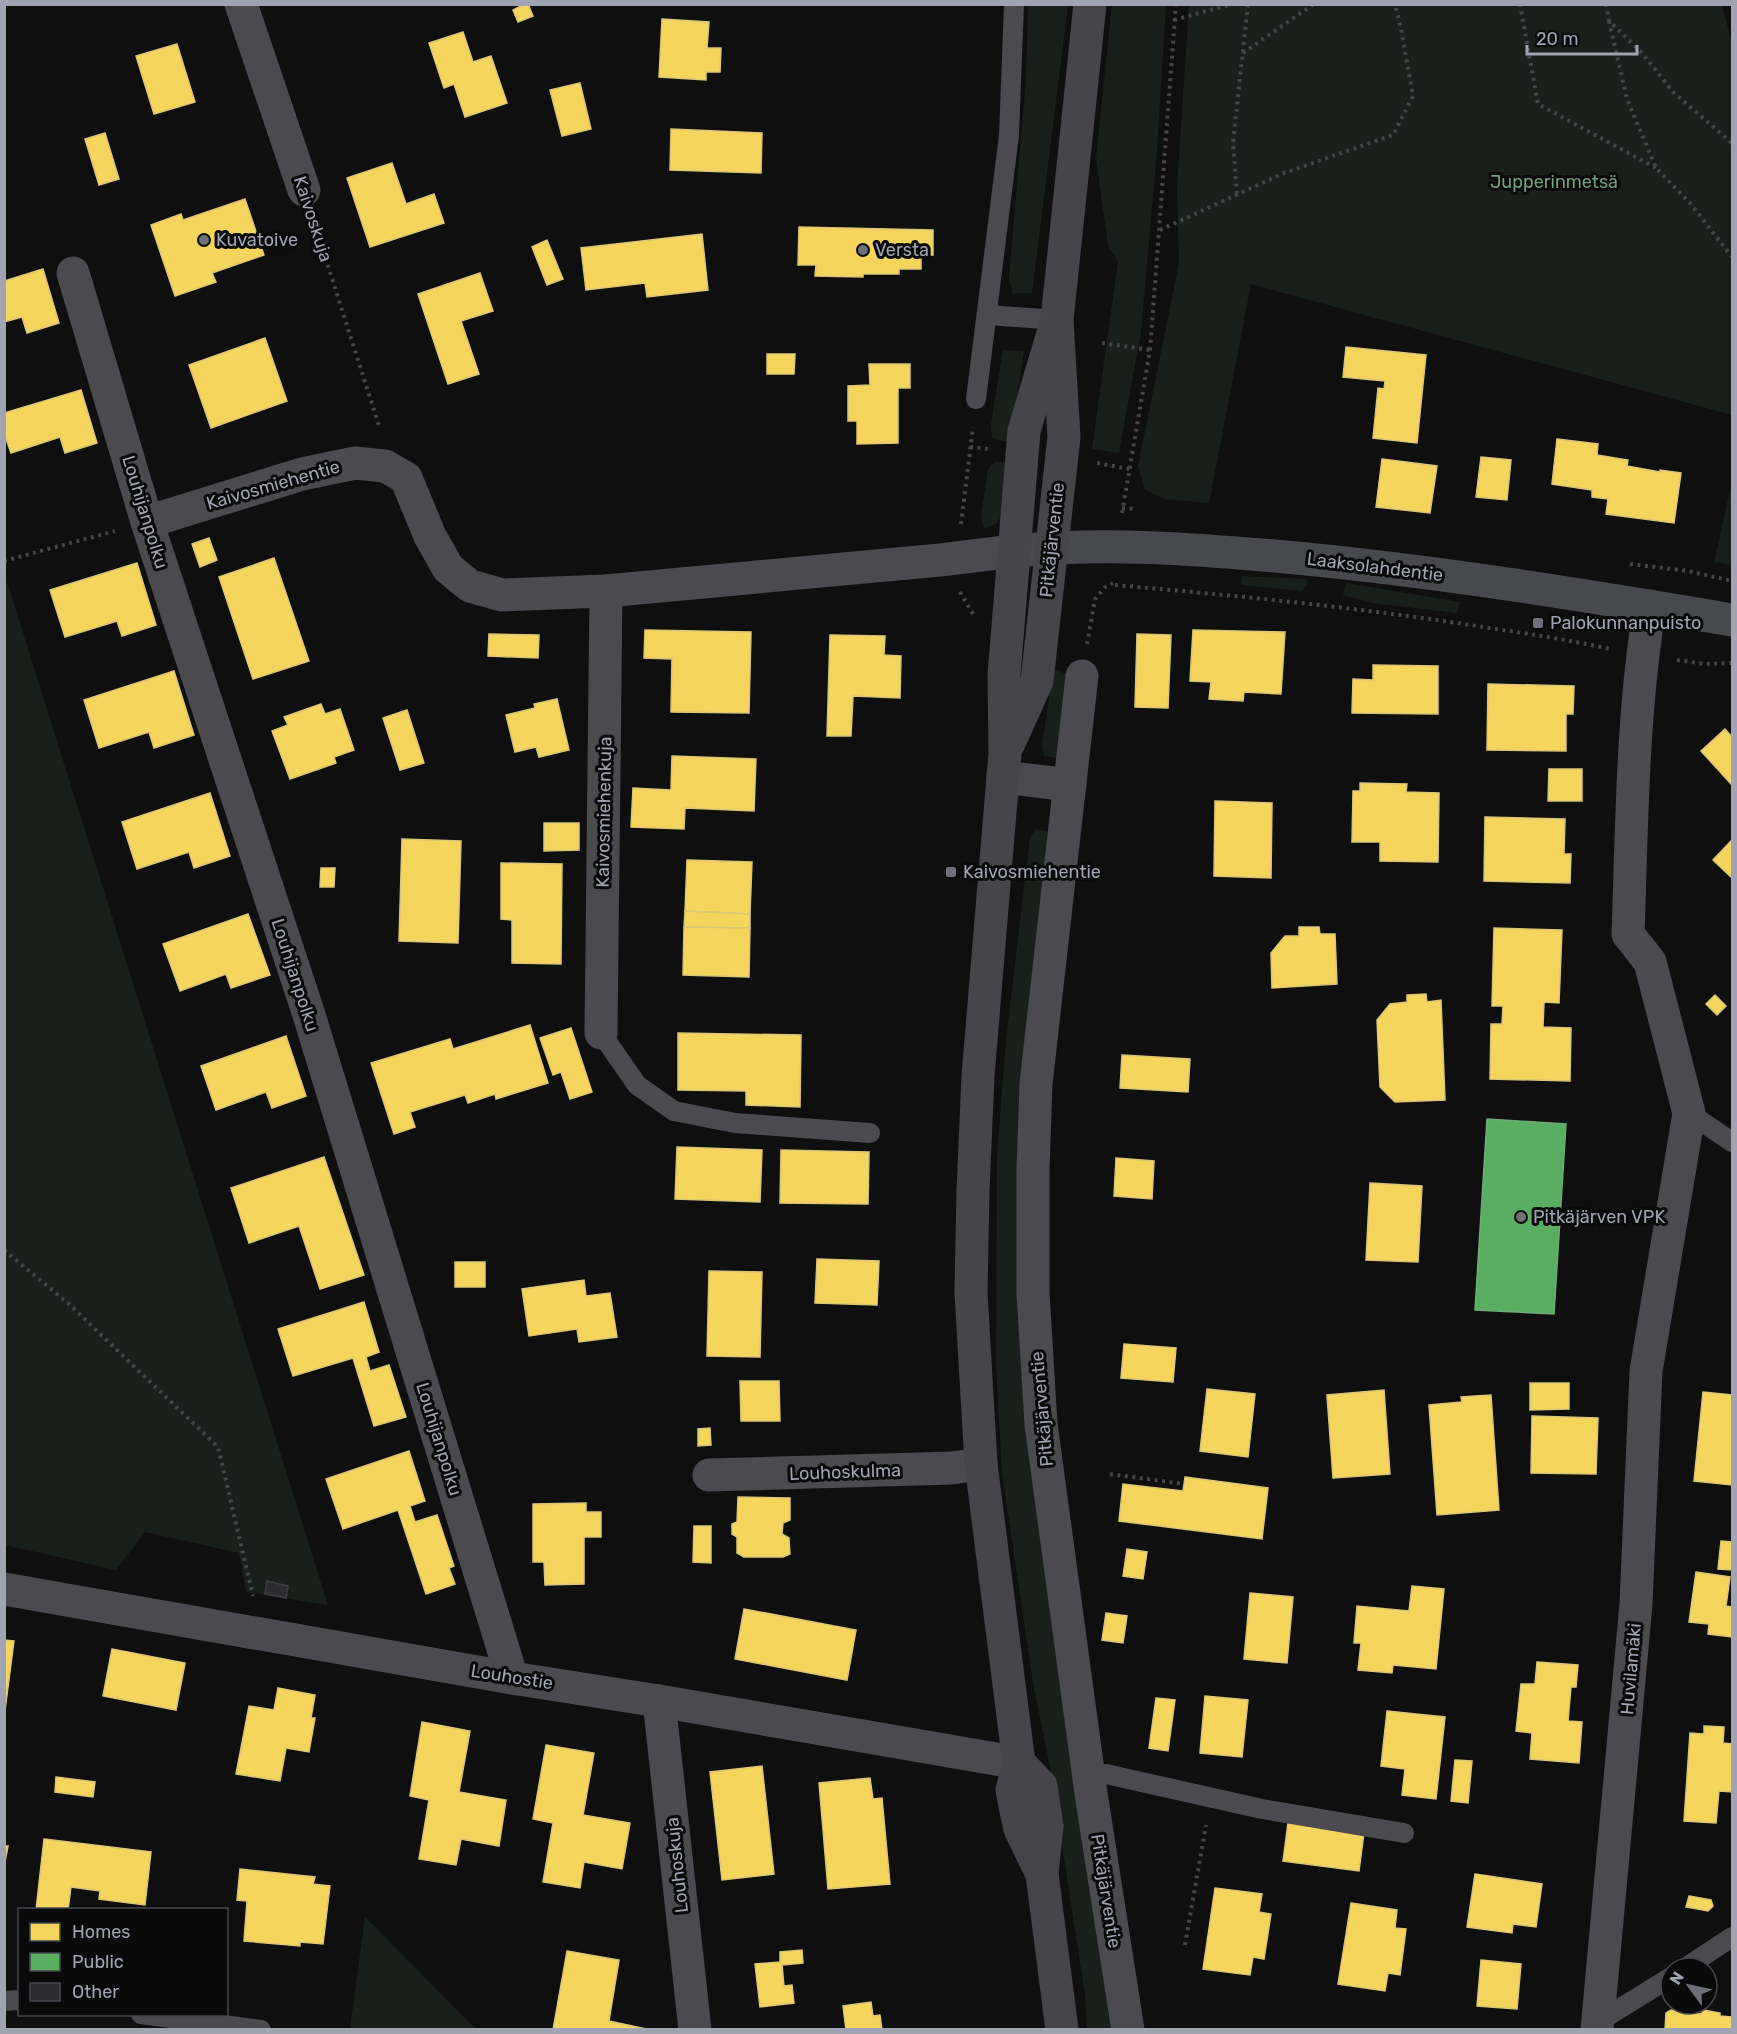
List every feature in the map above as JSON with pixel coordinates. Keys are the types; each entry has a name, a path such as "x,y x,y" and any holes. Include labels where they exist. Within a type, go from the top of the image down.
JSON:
{"main road":[{"name":"Pitkäjärventie","path":"1004,765 1037,681 1052,547 1064,437 1057,321 1089,4"},
{"name":"Pitkäjärventie","path":"1057,321 1024,431 1004,675 1004,765 978,1076 973,1190 972,1293 981,1464 1019,1763 1012,1790 1020,1829 1042,1874 1062,2030"}],"street":[{"name":"Kaivoskuja","path":"241,4 304,190"},
{"name":"Louhijanpolku","path":"73,273 147,522 309,1015 512,1678"},
{"name":"Kaivosmiehentie","path":"147,522 302,474 355,462 385,466 406,478 430,536 448,568 470,586 502,595 606,591 1014,551"},
{"name":"Laaksolahdentie","path":"1014,551 1052,547 1118,545 1201,549 1357,564 1545,589 1732,620"},
{"name":"Kaivosmiehenkuja","path":"601,1033 606,591"},
{"path":"1650,606 1642,655 1636,717 1628,934 1650,962 1689,1113"},
{"name":"Pitkäjärventie","path":"1082,676 1036,1084 1032,1171 1033,1293 1041,1424 1089,1777 1128,2030"},
{"path":"1004,765 1070,785"},
{"name":"Huvilamäki","path":"1598,2026 1636,1604 1646,1371 1689,1113"},
{"name":"Louhoskulma","path":"709,1475 952,1468 981,1464"},
{"name":"Louhostie","path":"4,1588 512,1678 1019,1763"},
{"name":"Louhoskuja","path":"659,1701 695,2030"}],"lane":[{"path":"976,399 1009,135 1014,4"},
{"path":"987,315 1057,321"},
{"path":"601,1033 637,1085 674,1110 735,1123 870,1132"},
{"path":"1689,1113 1732,1142"},
{"path":"1089,1777 1106,1774 1262,1809 1404,1833"},
{"path":"1703,1956 1732,1937"},
{"path":"1598,2026 1659,1985"},
{"path":"156,2016 261,2030"}],"path":[{"path":"1113,585 1122,508 1150,350 1176,4"},
{"path":"1174,20 1232,4"},
{"path":"1238,194 1233,143 1248,4"},
{"path":"1242,53 1314,4"},
{"path":"1159,230 1284,173 1393,135 1413,96 1395,4"},
{"path":"1520,4 1538,104 1656,168 1691,204 1732,257"},
{"path":"1606,4 1627,99 1656,168"},
{"path":"1610,21 1641,52 1674,93 1732,143"},
{"name":"Kaivoskuja","path":"304,190 382,435"},
{"path":"1102,343 1150,350"},
{"path":"961,525 976,399"},
{"path":"4,561 147,522"},
{"path":"1082,676 1095,598 1105,587 1113,585 1322,604 1578,642 1642,655 1705,664 1732,663"},
{"path":"4,1250 69,1304 218,1447 262,1634"},
{"path":"1110,1474 1184,1484"},
{"path":"1185,1945 1211,1797"}],"green space":[{"path":"1028,5 1068,5 1032,293 1013,294 1009,278 1026,79"},
{"path":"1112,5 1166,5 1157,151 1141,332 1119,453 1092,449 1118,262 1108,246 1096,158"},
{"name":"Jupperinmetsä","path":"1189,5 1722,5 1732,43 1732,415 1251,284 1209,503 1164,499 1145,490 1138,466 1179,263 1177,187"},
{"path":"1003,350 1024,351 1010,443 992,438 991,424"},
{"path":"995,462 1007,462 1002,514 997,523 984,529 981,516 988,469"},
{"path":"1732,482 1732,565 1714,562"},
{"path":"1242,576 1306,579 1308,583 1302,591 1241,585"},
{"path":"4,577 328,1605 246,1592 239,1553 145,1532 116,1570 5,1545"},
{"path":"1346,583 1460,602 1457,613 1373,603 1343,595"},
{"path":"1054,669 1068,675 1061,759 1044,756 1042,744"},
{"path":"1036,829 1050,832 1030,1433 1114,2029 1087,2029 1085,1995 1050,1767 1033,1683 1002,1473 996,1365 997,1155 1006,1040 1030,837"},
{"path":"365,1917 476,2029 350,2029"}],"building: Homes":[{"path":"528,4 533,16 518,22 513,10"},
{"path":"662,19 709,22 707,48 721,48 720,72 706,72 706,80 659,77"},
{"path":"463,32 473,62 491,56 507,103 465,117 454,84 444,88 429,43"},
{"path":"177,44 195,102 154,114 136,56"},
{"path":"580,83 591,129 562,136 550,90"},
{"path":"671,129 762,133 761,173 670,170"},
{"path":"105,133 119,179 99,185 85,139"},
{"path":"392,163 406,204 434,194 444,223 370,247 347,178"},
{"path":"245,199 264,255 212,273 216,282 175,296 151,225 181,214 183,220"},
{"path":"799,227 933,230 933,255 921,255 921,269 899,269 899,274 863,274 863,277 815,276 816,265 798,265"},
{"path":"702,234 708,290 647,297 645,283 586,290 581,248"},
{"path":"547,240 563,279 547,285 532,247"},
{"path":"43,269 59,323 27,333 22,317 4,322 4,281"},
{"path":"480,273 493,311 461,321 479,374 448,384 418,294"},
{"path":"265,338 287,401 211,428 189,365"},
{"path":"1346,347 1426,355 1417,443 1373,438 1378,388 1384,389 1385,381 1343,377"},
{"path":"767,354 795,354 794,374 767,374"},
{"path":"869,364 910,364 910,388 898,388 898,443 857,444 857,421 848,421 848,386 870,385"},
{"path":"81,390 97,443 65,453 60,437 11,453 4,433 4,413"},
{"path":"1557,439 1598,444 1597,455 1628,460 1627,466 1681,473 1674,523 1606,514 1608,499 1592,497 1592,490 1552,484"},
{"path":"1481,457 1511,460 1507,500 1476,497"},
{"path":"1382,459 1437,466 1430,513 1376,507"},
{"path":"209,538 217,560 200,567 192,544"},
{"path":"274,558 309,661 253,679 219,577"},
{"path":"137,563 156,625 122,636 117,621 65,637 50,590"},
{"path":"645,630 751,632 749,713 671,712 672,659 644,658"},
{"path":"1193,630 1285,632 1281,694 1244,692 1243,701 1209,699 1211,682 1190,681"},
{"path":"489,634 539,635 538,658 488,656"},
{"path":"1137,634 1171,635 1168,708 1135,707"},
{"path":"830,635 885,636 884,655 901,656 900,698 853,696 851,736 827,736"},
{"path":"1373,665 1438,666 1438,714 1352,713 1353,679 1373,680"},
{"path":"174,671 194,735 154,748 149,732 99,748 84,700"},
{"path":"1488,684 1574,686 1573,714 1566,714 1566,751 1487,750"},
{"path":"557,699 569,750 539,757 536,747 515,752 506,715 535,708 534,704"},
{"path":"321,704 325,714 340,709 354,750 334,757 336,763 290,779 272,731 288,725 284,717"},
{"path":"407,710 424,763 400,770 383,718"},
{"path":"1725,729 1732,737 1732,785 1701,751"},
{"path":"672,756 756,759 754,811 685,808 684,829 631,827 633,788 671,790"},
{"path":"1549,769 1582,769 1582,801 1548,801"},
{"path":"1360,783 1407,784 1406,792 1439,793 1438,862 1380,861 1380,842 1352,842 1353,791 1360,791"},
{"path":"210,793 230,856 194,868 189,852 137,869 122,822"},
{"path":"1215,801 1272,803 1271,878 1214,876"},
{"path":"1485,817 1565,819 1564,854 1571,854 1570,883 1484,881"},
{"path":"544,823 579,823 579,850 544,851"},
{"path":"402,839 461,841 458,943 399,941"},
{"path":"1732,840 1732,878 1713,860"},
{"path":"687,860 752,862 750,914 685,911"},
{"path":"501,863 562,864 561,964 512,963 512,920 501,919"},
{"path":"321,868 335,868 334,887 320,887"},
{"path":"685,911 750,914 750,928 684,927"},
{"path":"248,914 270,975 231,988 226,974 180,991 163,944"},
{"path":"684,927 750,928 749,977 683,975"},
{"path":"1299,927 1319,927 1320,934 1335,934 1337,984 1272,988 1271,953 1285,936 1299,936"},
{"path":"1494,928 1562,930 1559,1003 1544,1002 1543,1027 1571,1028 1570,1081 1490,1079 1491,1024 1502,1024 1503,1006 1492,1006"},
{"path":"1426,994 1427,1002 1441,1000 1445,1100 1395,1102 1380,1087 1377,1020 1390,1004 1407,1002 1407,995"},
{"path":"1715,995 1726,1006 1717,1015 1706,1004"},
{"path":"530,1025 548,1083 496,1099 495,1094 468,1103 465,1095 410,1112 415,1127 394,1134 371,1063 450,1039 453,1049"},
{"path":"571,1028 592,1092 570,1099 561,1072 553,1075 540,1038"},
{"path":"678,1033 801,1035 800,1107 746,1105 746,1091 678,1090"},
{"path":"286,1036 306,1096 272,1108 266,1092 216,1110 201,1066"},
{"path":"1122,1055 1190,1059 1188,1092 1120,1088"},
{"path":"677,1147 762,1150 760,1202 675,1199"},
{"path":"781,1150 869,1152 868,1204 780,1203"},
{"path":"324,1157 364,1275 320,1289 299,1226 249,1243 231,1188"},
{"path":"1116,1158 1154,1161 1152,1199 1114,1196"},
{"path":"1370,1183 1422,1186 1418,1262 1366,1260"},
{"path":"817,1259 879,1261 877,1305 815,1303"},
{"path":"455,1262 485,1262 485,1287 455,1287"},
{"path":"709,1271 762,1272 760,1357 707,1356"},
{"path":"584,1280 586,1296 610,1293 617,1337 579,1342 577,1329 529,1336 522,1289"},
{"path":"364,1302 379,1352 366,1357 370,1371 389,1365 406,1417 374,1426 353,1358 293,1376 278,1329"},
{"path":"1124,1344 1176,1348 1173,1382 1121,1378"},
{"path":"740,1381 779,1381 780,1421 741,1421"},
{"path":"1530,1383 1569,1383 1569,1409 1530,1410"},
{"path":"1207,1389 1255,1394 1248,1457 1200,1451"},
{"path":"1384,1390 1390,1474 1333,1478 1327,1395"},
{"path":"1703,1392 1732,1395 1732,1485 1694,1481"},
{"path":"1491,1395 1499,1510 1437,1515 1429,1405 1462,1402 1461,1397"},
{"path":"1532,1416 1598,1418 1596,1474 1531,1473"},
{"path":"710,1428 711,1445 698,1446 698,1429"},
{"path":"409,1451 425,1501 410,1506 415,1522 437,1515 454,1566 449,1568 455,1584 426,1594 398,1510 343,1529 326,1479"},
{"path":"1185,1477 1268,1488 1262,1539 1119,1521 1123,1484 1183,1491"},
{"path":"738,1497 790,1498 790,1520 783,1523 782,1534 789,1538 790,1554 783,1557 744,1557 737,1553 737,1537 732,1534 732,1524 737,1522"},
{"path":"586,1503 586,1512 601,1512 601,1537 584,1537 584,1584 545,1585 544,1562 533,1562 533,1504"},
{"path":"694,1526 711,1526 711,1563 693,1562"},
{"path":"1721,1541 1732,1542 1732,1570 1718,1569"},
{"path":"1127,1549 1147,1552 1143,1579 1123,1576"},
{"path":"1696,1572 1730,1577 1726,1606 1732,1607 1732,1637 1708,1634 1709,1624 1689,1622"},
{"path":"1412,1586 1444,1589 1436,1669 1393,1665 1392,1673 1358,1670 1361,1643 1354,1643 1357,1606 1409,1611"},
{"path":"1250,1593 1293,1597 1287,1663 1244,1659"},
{"path":"744,1609 856,1630 847,1680 735,1659"},
{"path":"1106,1613 1127,1616 1123,1643 1102,1640"},
{"path":"4,1640 14,1641 4,1718"},
{"path":"112,1649 185,1663 176,1710 103,1696"},
{"path":"1537,1662 1578,1665 1576,1687 1571,1687 1568,1721 1582,1722 1579,1763 1530,1759 1532,1733 1516,1731 1521,1684 1535,1684"},
{"path":"278,1688 315,1695 311,1718 315,1718 309,1752 286,1748 280,1781 236,1774 249,1706 274,1710"},
{"path":"1205,1696 1248,1700 1242,1757 1200,1753"},
{"path":"1156,1698 1175,1700 1168,1751 1149,1748"},
{"path":"1387,1711 1445,1717 1436,1799 1402,1795 1405,1769 1381,1766"},
{"path":"422,1722 470,1731 459,1792 506,1800 499,1846 461,1839 456,1865 419,1859 429,1800 410,1796"},
{"path":"1704,1726 1724,1727 1723,1743 1732,1744 1732,1792 1719,1791 1716,1823 1684,1821 1690,1733 1704,1734"},
{"path":"546,1745 594,1753 583,1815 630,1823 622,1869 584,1862 580,1888 543,1882 553,1823 533,1819"},
{"path":"1455,1760 1472,1761 1468,1803 1451,1801"},
{"path":"762,1766 774,1874 722,1880 710,1772"},
{"path":"56,1777 95,1782 93,1797 55,1792"},
{"path":"870,1778 873,1799 882,1798 890,1884 828,1889 819,1783"},
{"path":"1288,1823 1364,1833 1359,1871 1283,1861"},
{"path":"44,1839 151,1852 145,1905 99,1899 100,1891 71,1887 68,1908 36,1908"},
{"path":"4,1846 8,1846 4,1867"},
{"path":"240,1869 315,1877 313,1884 330,1886 323,1944 300,1942 300,1946 244,1941 247,1901 237,1900"},
{"path":"1475,1874 1542,1884 1536,1927 1513,1924 1512,1933 1467,1927"},
{"path":"1215,1888 1262,1894 1259,1912 1271,1914 1264,1959 1253,1957 1250,1975 1203,1969"},
{"path":"1689,1896 1711,1900 1713,1906 1708,1911 1686,1907"},
{"path":"1351,1903 1397,1910 1395,1928 1406,1929 1400,1975 1388,1973 1385,1991 1338,1984"},
{"path":"802,1950 803,1963 782,1965 784,1986 792,1985 794,2003 760,2007 755,1964 780,1962 780,1952"},
{"path":"567,1951 619,1960 609,2021 651,2030 553,2030"},
{"path":"1481,1960 1521,1964 1517,2009 1477,2006"},
{"path":"871,2002 873,2016 880,2015 882,2030 846,2030 843,2006"},
{"path":"1719,2013 1720,2016 1732,2017 1732,2030 1665,2029 1666,2016 1719,2016"}],"building: Public":[{"name":"Pitkäjärven VPK","path":"1487,1119 1566,1124 1554,1314 1475,1310"}],"building: Other":[{"path":"267,1581 288,1586 286,1598 265,1594"}],"place":[{"name":"Kuvatoive","path":"204,240"},
{"name":"Versta","path":"863,250"},
{"name":"Palokunnanpuisto","path":"1538,623"},
{"name":"Kaivosmiehentie","path":"951,872"},
{"name":"Pitkäjärven VPK","path":"1521,1217"}]}
